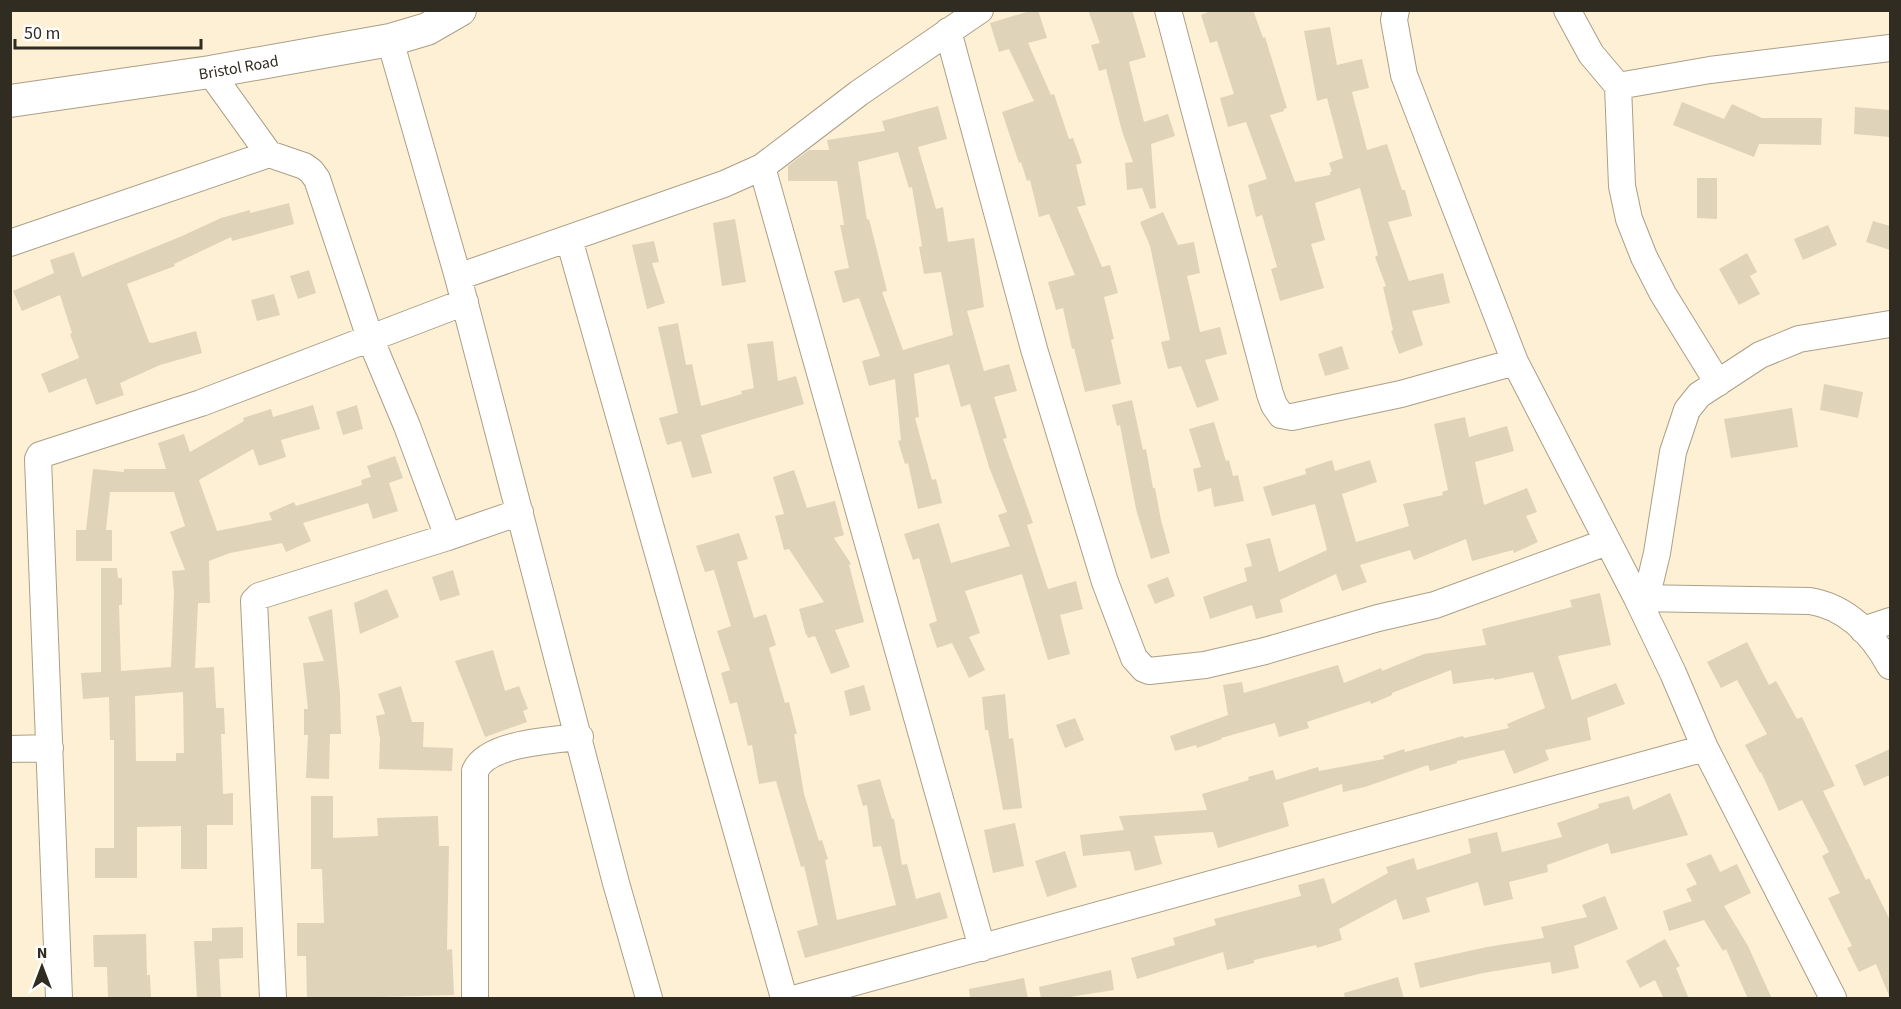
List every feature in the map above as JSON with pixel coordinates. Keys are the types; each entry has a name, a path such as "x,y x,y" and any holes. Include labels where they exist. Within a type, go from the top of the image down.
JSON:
{"street":[{"name":"Bristol Road","path":"11,100 210,72 390,40 422,20 460,10"},
{"path":"458,277 724,184 762,167 859,93 980,10"},
{"path":"1168,10 1270,394 1281,415 1292,417 1401,394 1515,362"},
{"path":"1396,10 1394,20 1404,75 1515,362 1607,542 1642,599 1704,748 1833,999"},
{"path":"1567,10 1592,54 1618,86 1622,186 1629,219 1644,257 1718,383"},
{"path":"948,31 1034,349 1102,571 1134,658 1144,669 1149,671 1205,665 1264,651 1378,618 1436,605 1607,542"},
{"path":"390,40 465,302 580,737 616,883 650,999"},
{"path":"1618,86 1710,70 1890,48"},
{"path":"210,72 269,154 304,166 317,179 370,338 407,426 448,537"},
{"path":"10,243 269,154"},
{"path":"762,167 982,948"},
{"path":"569,239 784,999"},
{"path":"59,999 38,459 40,455 201,403 465,302"},
{"path":"1642,599 1657,553 1678,433 1687,410 1699,395 1760,355 1799,339 1890,324"},
{"path":"273,999 254,601 259,596 520,512"},
{"path":"1642,599 1822,603 1852,618 1880,647 1890,666"},
{"path":"1863,630 1890,621"},
{"path":"475,999 475,771 478,763 487,756 532,742 580,737"},
{"path":"10,749 50,748"},
{"path":"797,999 1704,748"}],"building":[{"path":"1038,10 1047,38 1028,43 1051,95 1054,94 1069,139 1073,138 1082,163 1076,165 1086,205 1077,207 1102,267 1110,265 1118,293 1104,297 1121,384 1085,392 1063,308 1056,310 1048,282 1075,275 1049,214 1039,217 1030,180 1027,181 1021,162 1019,163 1002,112 1034,101 1009,49 999,52 990,23"},
{"path":"1088,10 1132,10 1146,57 1129,62 1144,122 1168,114 1175,136 1151,144 1156,208 1150,209 1142,188 1127,190 1125,163 1133,162 1122,131 1106,69 1099,71 1091,45 1100,43"},
{"path":"1213,10 1253,10 1263,38 1265,37 1287,108 1270,115 1295,182 1330,175 1332,171 1329,163 1343,158 1327,98 1317,101 1304,31 1330,27 1337,65 1362,59 1369,88 1352,92 1367,150 1387,144 1402,190 1405,190 1412,216 1388,222 1409,281 1443,273 1450,303 1412,311 1423,345 1399,354 1391,331 1393,330 1383,287 1386,286 1375,257 1378,255 1360,188 1315,203 1325,240 1311,244 1324,288 1280,301 1271,269 1277,267 1262,215 1256,217 1248,185 1267,179 1246,122 1228,127 1220,98 1234,94 1217,41 1210,43 1201,15"},
{"path":"1682,102 1724,119 1732,104 1762,118 1822,118 1821,145 1759,144 1754,157 1673,125"},
{"path":"938,106 947,139 918,147 936,209 943,207 948,242 974,238 984,307 967,311 984,371 1009,364 1017,391 994,397 1007,438 1003,439 1033,523 1027,525 1048,589 1076,581 1083,609 1060,615 1070,654 1048,660 1022,574 965,591 980,633 969,637 985,670 969,678 952,643 937,648 929,624 937,621 919,558 913,560 904,534 939,523 951,563 1010,546 998,515 1007,512 989,467 970,404 961,407 949,364 914,374 919,417 915,418 932,480 936,479 942,503 918,509 908,463 905,464 898,441 901,440 895,379 869,386 862,361 880,356 859,298 843,303 834,271 849,268 840,225 844,225 837,181 788,181 788,166 809,150 829,150 827,140 885,131 882,121","holes":["898,152 909,188 912,187 922,246 919,247 924,274 941,272 953,335 903,350 882,292 887,291 869,219 867,220 858,162"]},
{"path":"1855,107 1890,110 1890,137 1854,134"},
{"path":"1697,178 1717,178 1717,219 1697,218"},
{"path":"289,203 294,224 232,241 231,237 174,264 175,266 127,284 149,342 196,331 202,353 160,365 120,383 124,395 96,405 86,378 49,393 41,374 79,358 60,295 22,311 13,291 54,273 50,260 74,252 82,277 221,218"},
{"path":"1163,212 1178,245 1194,242 1200,273 1187,276 1200,332 1220,327 1227,354 1205,360 1219,400 1197,408 1181,366 1168,369 1161,342 1170,340 1150,246 1140,222"},
{"path":"735,219 746,282 722,286 713,223"},
{"path":"1873,221 1890,226 1890,250 1866,242"},
{"path":"1828,225 1837,245 1803,260 1794,239"},
{"path":"654,241 659,262 652,263 665,303 647,309 632,245"},
{"path":"1747,253 1757,272 1750,276 1760,294 1739,305 1719,269"},
{"path":"309,270 316,293 298,299 290,276"},
{"path":"274,294 280,315 257,321 251,300"},
{"path":"678,323 686,365 692,364 701,406 742,394 741,391 754,388 747,344 773,341 778,381 796,376 804,404 701,435 712,473 692,478 681,441 667,445 659,418 678,413 658,327"},
{"path":"1342,346 1349,369 1325,376 1318,354"},
{"path":"1824,384 1863,392 1858,418 1820,410"},
{"path":"1132,400 1170,553 1151,559 1136,509 1120,425 1117,426 1112,405"},
{"path":"313,405 320,429 281,440 286,457 259,466 253,449 199,480 217,531 272,520 269,513 294,502 296,506 362,485 361,480 371,477 367,466 395,456 403,478 389,483 398,511 373,519 368,503 303,523 311,541 286,552 282,543 230,553 209,561 210,603 198,603 195,668 214,667 216,708 224,708 225,734 221,734 223,794 233,793 233,825 207,825 207,869 181,869 181,826 137,827 137,878 95,878 95,848 114,848 114,740 110,740 109,697 83,699 81,673 101,672 101,568 117,568 118,578 122,578 122,605 119,605 121,671 171,667 174,592 172,571 185,570 170,532 185,526 174,492 110,492 106,530 112,530 112,561 76,561 76,530 86,530 93,469 124,472 124,469 166,469 158,443 184,434 190,452 244,421 243,418 271,409 273,417","holes":["183,692 184,753 176,753 176,761 136,761 135,696"]},
{"path":"357,405 363,429 343,435 336,412"},
{"path":"1792,408 1798,447 1731,458 1724,419"},
{"path":"1465,417 1469,437 1507,426 1514,451 1475,462 1484,505 1527,488 1537,512 1526,516 1538,542 1514,553 1513,550 1472,561 1466,539 1414,560 1410,550 1360,565 1367,582 1342,591 1336,574 1280,600 1283,612 1256,619 1252,605 1210,619 1203,597 1247,581 1244,568 1252,566 1246,544 1270,538 1279,572 1327,550 1315,504 1272,516 1263,487 1306,474 1305,469 1332,460 1335,471 1370,460 1377,482 1342,494 1356,542 1409,526 1403,504 1443,495 1442,492 1448,490 1434,424"},
{"path":"1214,422 1226,461 1229,460 1233,476 1238,475 1244,501 1214,507 1211,488 1198,492 1193,469 1201,467 1189,429"},
{"path":"794,470 807,508 835,501 844,535 834,538 851,564 849,565 864,622 835,630 850,667 831,674 815,636 808,638 806,635 799,609 824,602 789,549 784,550 775,516 784,514 773,477"},
{"path":"739,533 748,559 737,562 754,618 766,614 776,645 769,648 785,703 789,702 797,734 794,734 804,794 819,841 822,840 828,859 825,860 837,920 896,905 881,846 873,847 867,805 863,806 857,785 880,779 892,819 894,819 902,865 907,864 916,899 940,892 948,918 805,958 797,931 818,925 804,866 801,867 776,781 759,784 752,745 748,746 737,702 730,704 721,673 730,670 717,631 731,626 714,570 705,572 696,546"},
{"path":"453,570 460,595 440,601 432,577"},
{"path":"1168,577 1175,596 1155,604 1147,585"},
{"path":"387,589 399,617 360,634 354,603"},
{"path":"1600,593 1611,645 1558,656 1572,700 1616,683 1625,704 1587,718 1591,740 1545,750 1549,760 1514,774 1504,750 1457,761 1457,763 1430,771 1428,765 1365,787 1343,792 1342,784 1283,803 1289,826 1218,848 1213,832 1154,836 1162,864 1135,871 1130,851 1083,856 1080,835 1124,830 1119,816 1207,810 1202,794 1249,780 1248,777 1273,770 1276,780 1318,767 1319,771 1384,759 1383,756 1404,749 1405,752 1463,736 1464,738 1509,728 1507,724 1545,708 1533,672 1494,680 1494,678 1453,684 1451,670 1392,693 1371,704 1370,701 1307,722 1309,728 1279,737 1275,723 1221,738 1197,748 1196,745 1175,751 1170,736 1228,715 1223,685 1242,682 1244,693 1338,665 1344,683 1424,654 1486,645 1482,629 1572,607 1570,600"},
{"path":"332,609 340,694 341,734 330,734 329,779 306,778 308,735 304,735 304,709 308,709 303,663 324,661 308,617"},
{"path":"1747,642 1769,685 1776,681 1797,719 1802,717 1835,786 1823,791 1866,880 1869,878 1890,920 1890,998 1876,964 1859,972 1847,948 1852,946 1828,898 1840,893 1822,856 1829,852 1802,800 1779,811 1761,772 1745,745 1767,734 1737,680 1721,688 1707,662"},
{"path":"493,650 505,691 519,686 528,709 523,711 527,722 485,737 455,661"},
{"path":"864,685 871,710 850,716 844,691"},
{"path":"401,686 412,722 424,722 423,747 453,748 452,771 379,769 380,739 376,716 385,714 378,694"},
{"path":"1005,694 1009,739 1013,738 1022,808 1003,810 988,730 985,730 982,697"},
{"path":"1075,718 1084,740 1065,748 1056,725"},
{"path":"1890,749 1890,775 1864,786 1855,765"},
{"path":"1670,793 1688,835 1611,854 1608,843 1547,865 1548,872 1509,882 1513,899 1484,906 1478,882 1426,898 1430,912 1403,920 1396,899 1339,929 1342,940 1317,948 1316,945 1254,960 1254,963 1227,970 1223,952 1137,979 1131,958 1175,945 1173,938 1216,925 1214,919 1301,896 1298,885 1324,878 1332,904 1388,873 1386,867 1414,858 1417,870 1471,853 1468,839 1497,832 1502,852 1562,837 1557,823 1599,808 1598,804 1629,796 1633,810"},
{"path":"311,796 333,796 333,838 378,836 377,818 438,816 439,846 449,846 447,950 452,949 454,995 307,999 306,956 297,956 297,923 324,923 322,869 311,869"},
{"path":"1015,823 1024,866 993,873 984,830"},
{"path":"1065,851 1077,887 1047,897 1035,861"},
{"path":"1711,854 1720,872 1737,864 1751,893 1724,906 1748,946 1772,999 1748,999 1726,949 1723,951 1704,920 1669,931 1663,911 1692,901 1686,889 1697,884 1686,864"},
{"path":"1605,896 1618,929 1574,946 1579,968 1552,974 1550,962 1483,973 1420,988 1414,963 1487,947 1544,938 1541,927 1587,917 1582,905"},
{"path":"243,927 243,958 219,959 221,999 197,999 194,941 212,941 212,928"},
{"path":"146,934 147,975 150,975 151,999 108,999 107,967 94,967 93,935"},
{"path":"1665,939 1680,966 1676,968 1689,999 1664,999 1655,980 1640,988 1626,961"},
{"path":"1111,970 1114,990 1057,999 1041,999 1039,987"},
{"path":"1398,977 1404,999 1345,999 1344,993"},
{"path":"1024,978 1028,999 970,999 969,989"}]}
